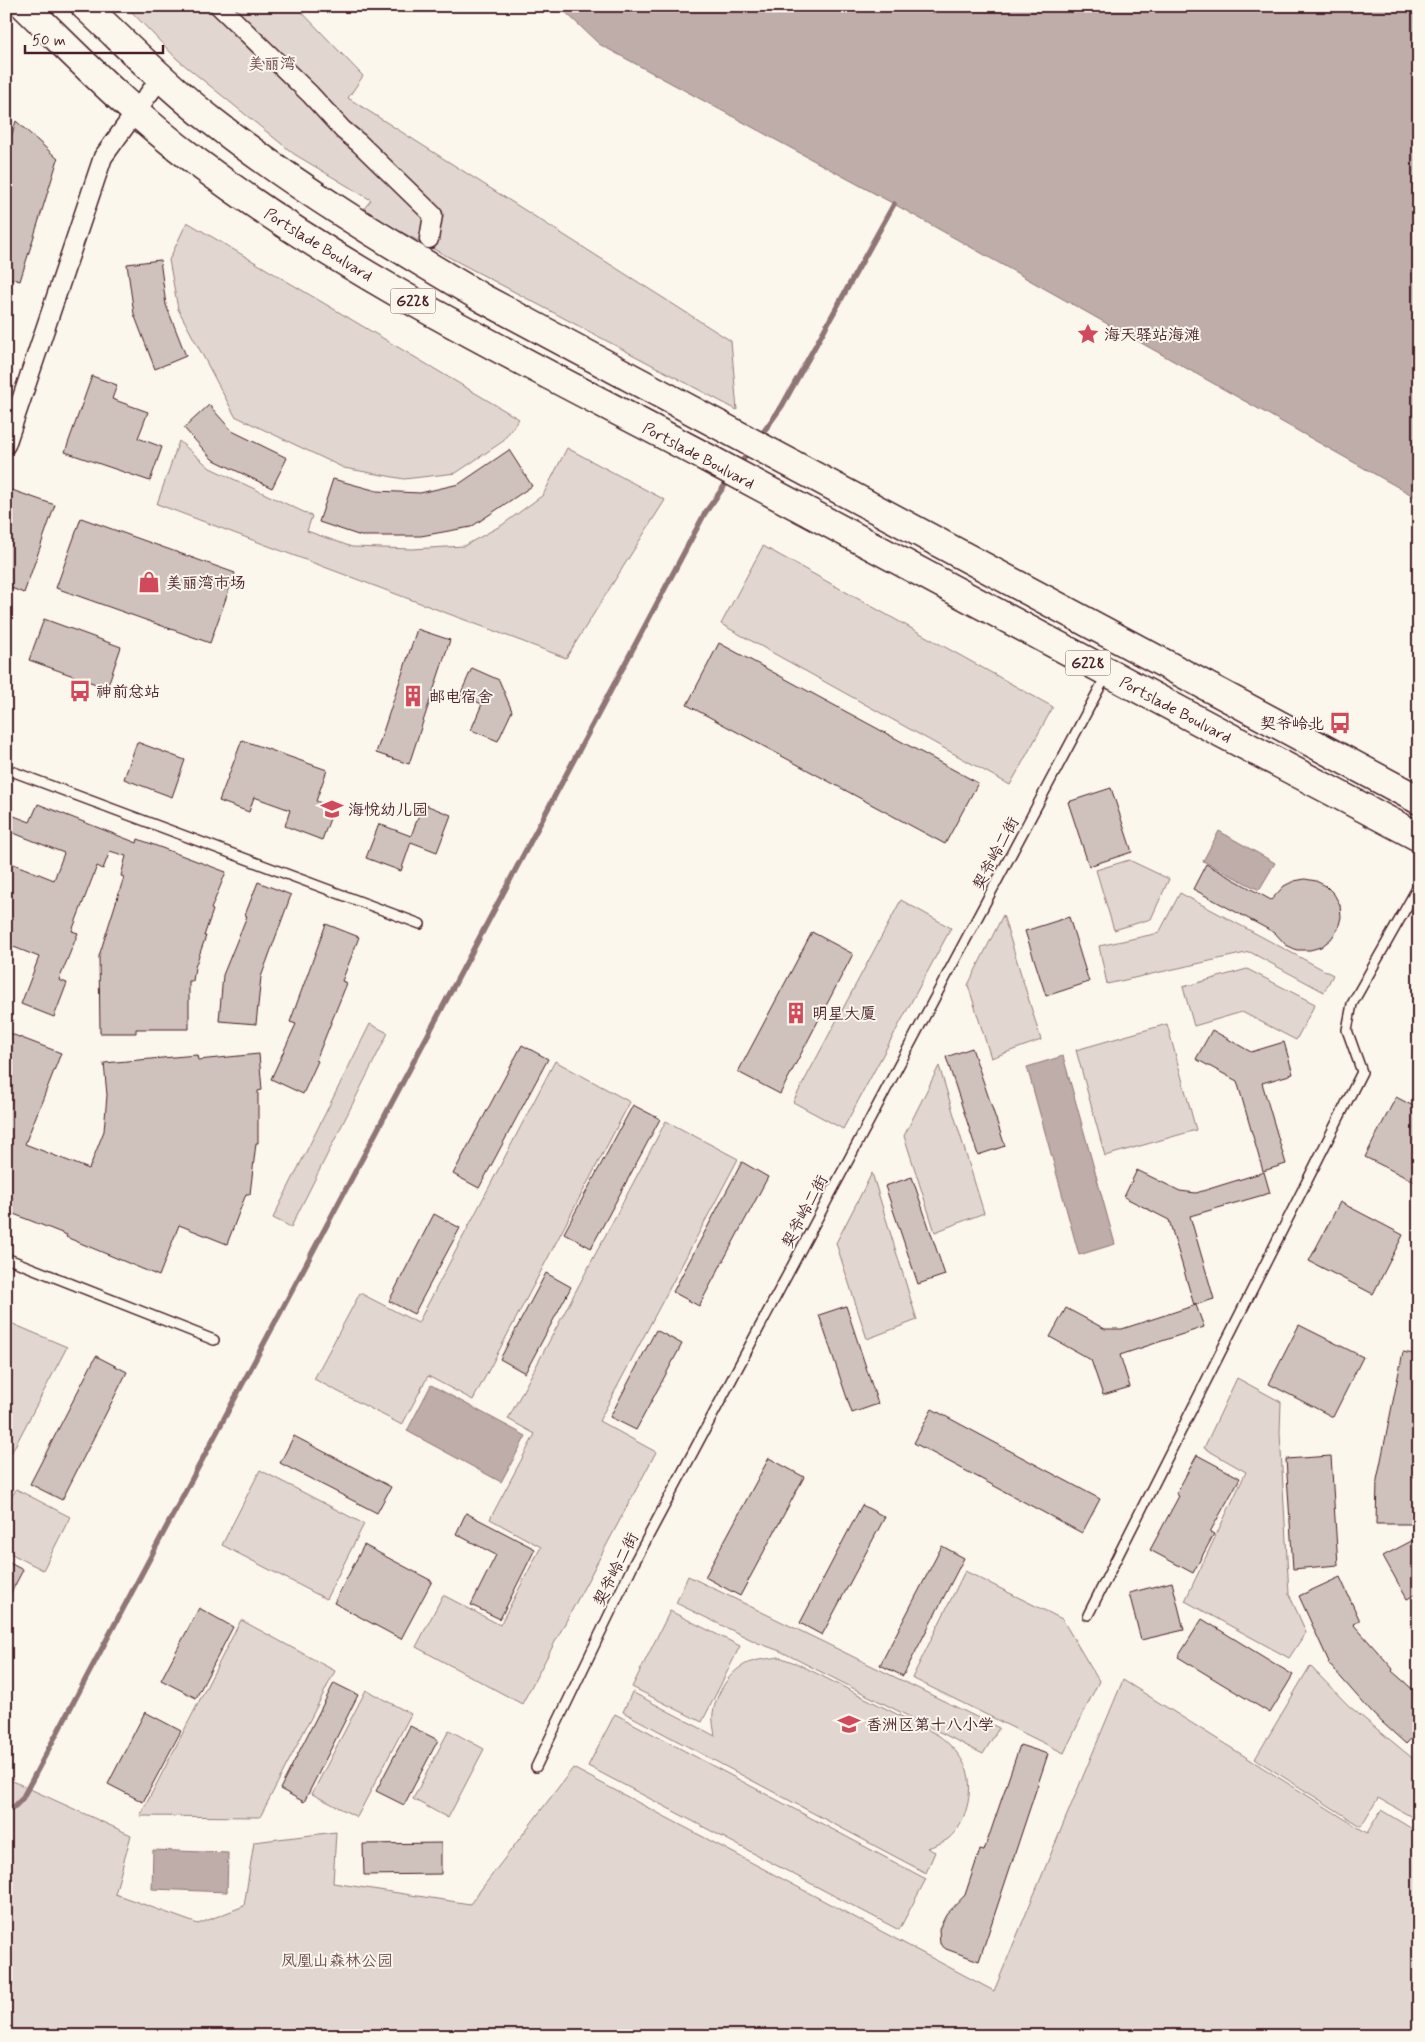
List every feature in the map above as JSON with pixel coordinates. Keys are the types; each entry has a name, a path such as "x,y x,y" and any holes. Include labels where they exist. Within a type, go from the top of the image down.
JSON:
{"highway":[{"name":"Portslade Boulvard","path":"25,6 134,113 192,159 251,202 369,276 465,331 1419,837"},
{"name":"Portslade Boulvard","path":"85,6 161,77 211,120 274,168 333,209 482,298 1419,800"}],"street":[{"path":"219,6 310,94 343,130 359,142 433,215 429,239"},
{"path":"6,445 103,157 161,77"}],"lane":[{"name":"契爷岭二街","path":"536,1766 638,1556 1107,673"},
{"path":"6,769 420,924"},
{"path":"1088,1615 1362,1072 1347,1030 1352,1004 1419,885"},
{"path":"6,1258 214,1340"}],"green space":[{"name":"美丽湾","path":"126,6 296,6 363,76 348,98 731,341 737,410 362,211 371,200 294,154 177,59"},
{"path":"187,222 519,419 502,442 456,473 404,479 344,468 235,416 178,309 169,260"},
{"path":"179,441 210,468 312,516 307,531 352,547 412,549 464,546 502,525 543,495 567,448 665,500 566,658 157,504"},
{"path":"763,546 1053,707 1010,785 721,624"},
{"path":"1129,860 1169,879 1151,919 1114,930 1096,870"},
{"path":"1180,893 1333,975 1324,992 1250,952 1107,984 1099,946 1159,933"},
{"path":"901,900 951,928 843,1129 793,1102"},
{"path":"1003,915 1041,1040 991,1058 968,985"},
{"path":"1247,969 1315,1004 1296,1040 1242,1012 1194,1026 1183,987"},
{"path":"370,1024 388,1033 291,1227 273,1218"},
{"path":"1167,1024 1196,1130 1105,1156 1076,1050"},
{"path":"555,1061 630,1102 473,1400 428,1376 402,1425 314,1379 360,1293 418,1323"},
{"path":"939,1066 984,1213 935,1232 904,1136"},
{"path":"666,1121 738,1159 599,1421 656,1452 522,1704 416,1647 443,1595 500,1625 541,1547 490,1519 535,1434 508,1419"},
{"path":"872,1173 917,1320 867,1339 836,1243"},
{"path":"6,1321 67,1347 6,1463"},
{"path":"1237,1378 1281,1402 1280,1433 1289,1594 1306,1632 1289,1658 1185,1601 1246,1472 1204,1448"},
{"path":"260,1470 364,1524 326,1599 222,1545"},
{"path":"16,1489 70,1517 43,1570 6,1551 6,1508"},
{"path":"965,1571 1062,1619 1099,1681 1064,1753 912,1678"},
{"path":"688,1576 999,1728 983,1754 780,1651 758,1643 676,1603"},
{"path":"670,1611 740,1646 702,1722 632,1687"},
{"path":"241,1620 335,1671 260,1817 140,1816"},
{"path":"779,1657 798,1664 938,1735 962,1759 967,1770 970,1788 967,1807 960,1825 954,1833 948,1839 927,1848 935,1852 926,1873 623,1712 632,1692 715,1736 713,1713 720,1691 729,1677 748,1663"},
{"path":"1310,1666 1349,1706 1411,1757 1419,1761 1419,1821 1378,1798 1361,1826 1255,1759"},
{"name":"凤凰山森林公园","path":"1123,1680 1367,1833 1381,1810 1419,1833 1419,2036 6,2036 6,1778 131,1835 115,1894 198,1924 244,1906 254,1842 336,1832 333,1883 470,1904 573,1768 994,1991"},
{"path":"366,1690 411,1714 357,1817 312,1794"},
{"path":"615,1714 926,1879 899,1930 588,1766"},
{"path":"449,1730 484,1749 448,1818 413,1799"}],"shaded area":[{"path":"559,6 1419,6 1419,499 894,204 599,44"},
{"path":"1219,831 1275,863 1259,890 1203,861"},
{"path":"1063,1056 1115,1244 1079,1255 1027,1067"},
{"path":"431,1385 526,1436 501,1482 407,1431"},
{"path":"153,1850 228,1853 227,1892 152,1889"}],"building":[{"path":"16,121 58,159 20,281 6,277 6,154"},
{"path":"160,260 166,305 186,356 155,369 134,314 127,264"},
{"path":"92,376 117,385 112,399 148,412 138,438 162,447 150,481 65,452"},
{"path":"209,405 232,431 287,458 272,488 212,459 184,428"},
{"path":"509,450 532,486 471,527 421,536 361,536 319,522 333,479 377,491 420,493 459,484"},
{"path":"6,488 55,505 24,593 6,586"},
{"name":"美丽湾市场","path":"81,518 235,573 210,643 56,588"},
{"path":"44,619 121,647 107,688 29,660"},
{"name":"邮电宿舍","path":"417,629 450,640 409,764 376,753"},
{"path":"719,643 978,783 945,844 687,705"},
{"path":"472,668 499,680 512,711 498,741 471,730 482,704 460,695"},
{"path":"242,740 327,770 316,801 334,808 322,840 285,826 290,810 254,797 249,812 219,801"},
{"path":"137,742 185,760 172,797 124,779"},
{"path":"1111,788 1132,852 1089,866 1068,802"},
{"path":"38,804 137,843 138,839 226,872 211,909 213,910 195,967 193,981 189,981 189,1029 136,1029 136,1033 100,1033 99,956 124,877 121,876 126,856 110,851 103,869 97,866 72,931 78,933 59,980 67,983 54,1017 21,1004 39,957 6,944 6,861 54,880 64,853 6,830 6,813 30,822"},
{"path":"423,804 451,815 437,852 411,842 401,871 366,858 379,824 411,836"},
{"path":"1206,864 1271,900 1284,886 1294,881 1305,879 1316,881 1326,886 1334,894 1340,905 1341,917 1338,929 1331,939 1321,947 1310,950 1297,950 1286,945 1275,933 1193,889"},
{"path":"258,882 291,895 261,977 256,1024 219,1021 223,975 247,916 245,915"},
{"path":"1069,917 1089,982 1046,996 1025,931"},
{"path":"326,924 359,937 342,981 347,983 316,1060 318,1061 303,1094 271,1079 296,1024 290,1022"},
{"name":"明星大厦","path":"812,932 853,954 780,1094 738,1072"},
{"path":"1212,1030 1251,1052 1284,1042 1293,1074 1262,1083 1286,1164 1263,1171 1237,1081 1196,1059"},
{"path":"6,1032 61,1053 25,1144 89,1169 104,1131 107,1095 104,1063 197,1055 198,1060 259,1054 262,1090 258,1091 258,1143 256,1143 250,1194 246,1194 227,1244 179,1225 159,1276 66,1237 67,1235 6,1211"},
{"path":"522,1045 548,1059 479,1188 453,1174"},
{"path":"972,1048 1005,1146 978,1155 946,1057"},
{"path":"1396,1097 1419,1109 1419,1184 1365,1157"},
{"path":"633,1105 660,1119 591,1248 564,1233"},
{"path":"742,1162 768,1177 699,1306 673,1292"},
{"path":"1137,1170 1180,1191 1196,1193 1264,1172 1270,1193 1190,1216 1214,1299 1194,1305 1169,1220 1124,1197"},
{"path":"912,1177 945,1275 918,1284 885,1186"},
{"path":"1340,1202 1403,1235 1373,1294 1309,1261"},
{"path":"434,1214 460,1228 414,1314 389,1301"},
{"path":"546,1273 571,1287 525,1373 500,1359"},
{"path":"1196,1305 1204,1327 1120,1355 1130,1387 1103,1395 1091,1360 1050,1337 1066,1308 1105,1329 1122,1329"},
{"path":"846,1306 878,1404 852,1413 819,1315"},
{"path":"1299,1325 1363,1357 1333,1417 1269,1384"},
{"path":"656,1330 682,1344 636,1430 610,1417"},
{"path":"1403,1352 1419,1355 1419,1524 1376,1524 1377,1480"},
{"path":"96,1356 127,1372 62,1500 30,1484"},
{"path":"932,1409 1100,1499 1082,1533 914,1443"},
{"path":"294,1436 391,1487 377,1513 280,1463"},
{"path":"1197,1455 1240,1478 1210,1532 1214,1534 1193,1573 1150,1550 1179,1496 1176,1494"},
{"path":"1331,1456 1338,1565 1293,1569 1286,1459"},
{"path":"769,1458 804,1477 740,1596 705,1577"},
{"path":"862,1505 885,1517 822,1635 800,1623"},
{"path":"466,1513 535,1549 500,1619 471,1605 496,1555 456,1534"},
{"path":"1419,1537 1419,1593 1407,1599 1383,1556"},
{"path":"364,1545 432,1581 401,1639 334,1603"},
{"path":"942,1546 964,1558 903,1676 880,1665"},
{"path":"6,1561 23,1570 6,1602"},
{"path":"1340,1577 1360,1621 1353,1624 1393,1669 1392,1671 1419,1695 1419,1730 1406,1744 1373,1714 1328,1663 1299,1596"},
{"path":"1172,1582 1184,1630 1141,1640 1129,1593"},
{"path":"199,1608 233,1627 196,1698 161,1680"},
{"path":"1202,1619 1293,1675 1270,1713 1178,1657"},
{"path":"334,1683 358,1695 304,1802 280,1789"},
{"path":"145,1712 181,1731 143,1802 108,1784"},
{"path":"410,1726 438,1740 404,1805 376,1791"},
{"path":"1020,1745 1048,1754 979,1961 946,1949 940,1944 939,1929 946,1915 965,1895 980,1850 984,1851"},
{"path":"441,1843 441,1874 364,1875 363,1844"}],"waterway":[{"path":"759,438 782,406 894,204"},
{"path":"738,467 750,450"},
{"path":"6,1810 15,1806 22,1799 705,513 730,478"}],"place":[{"name":"海天驿站海滩","path":"1088,334"},
{"name":"美丽湾市场","path":"149,582"},
{"name":"神前总站","path":"80,691"},
{"name":"邮电宿舍","path":"413,696"},
{"name":"契爷岭北","path":"1340,723"},
{"name":"海悦幼儿园","path":"332,809"},
{"name":"明星大厦","path":"796,1013"},
{"name":"香洲区第十八小学","path":"849,1724"}]}
